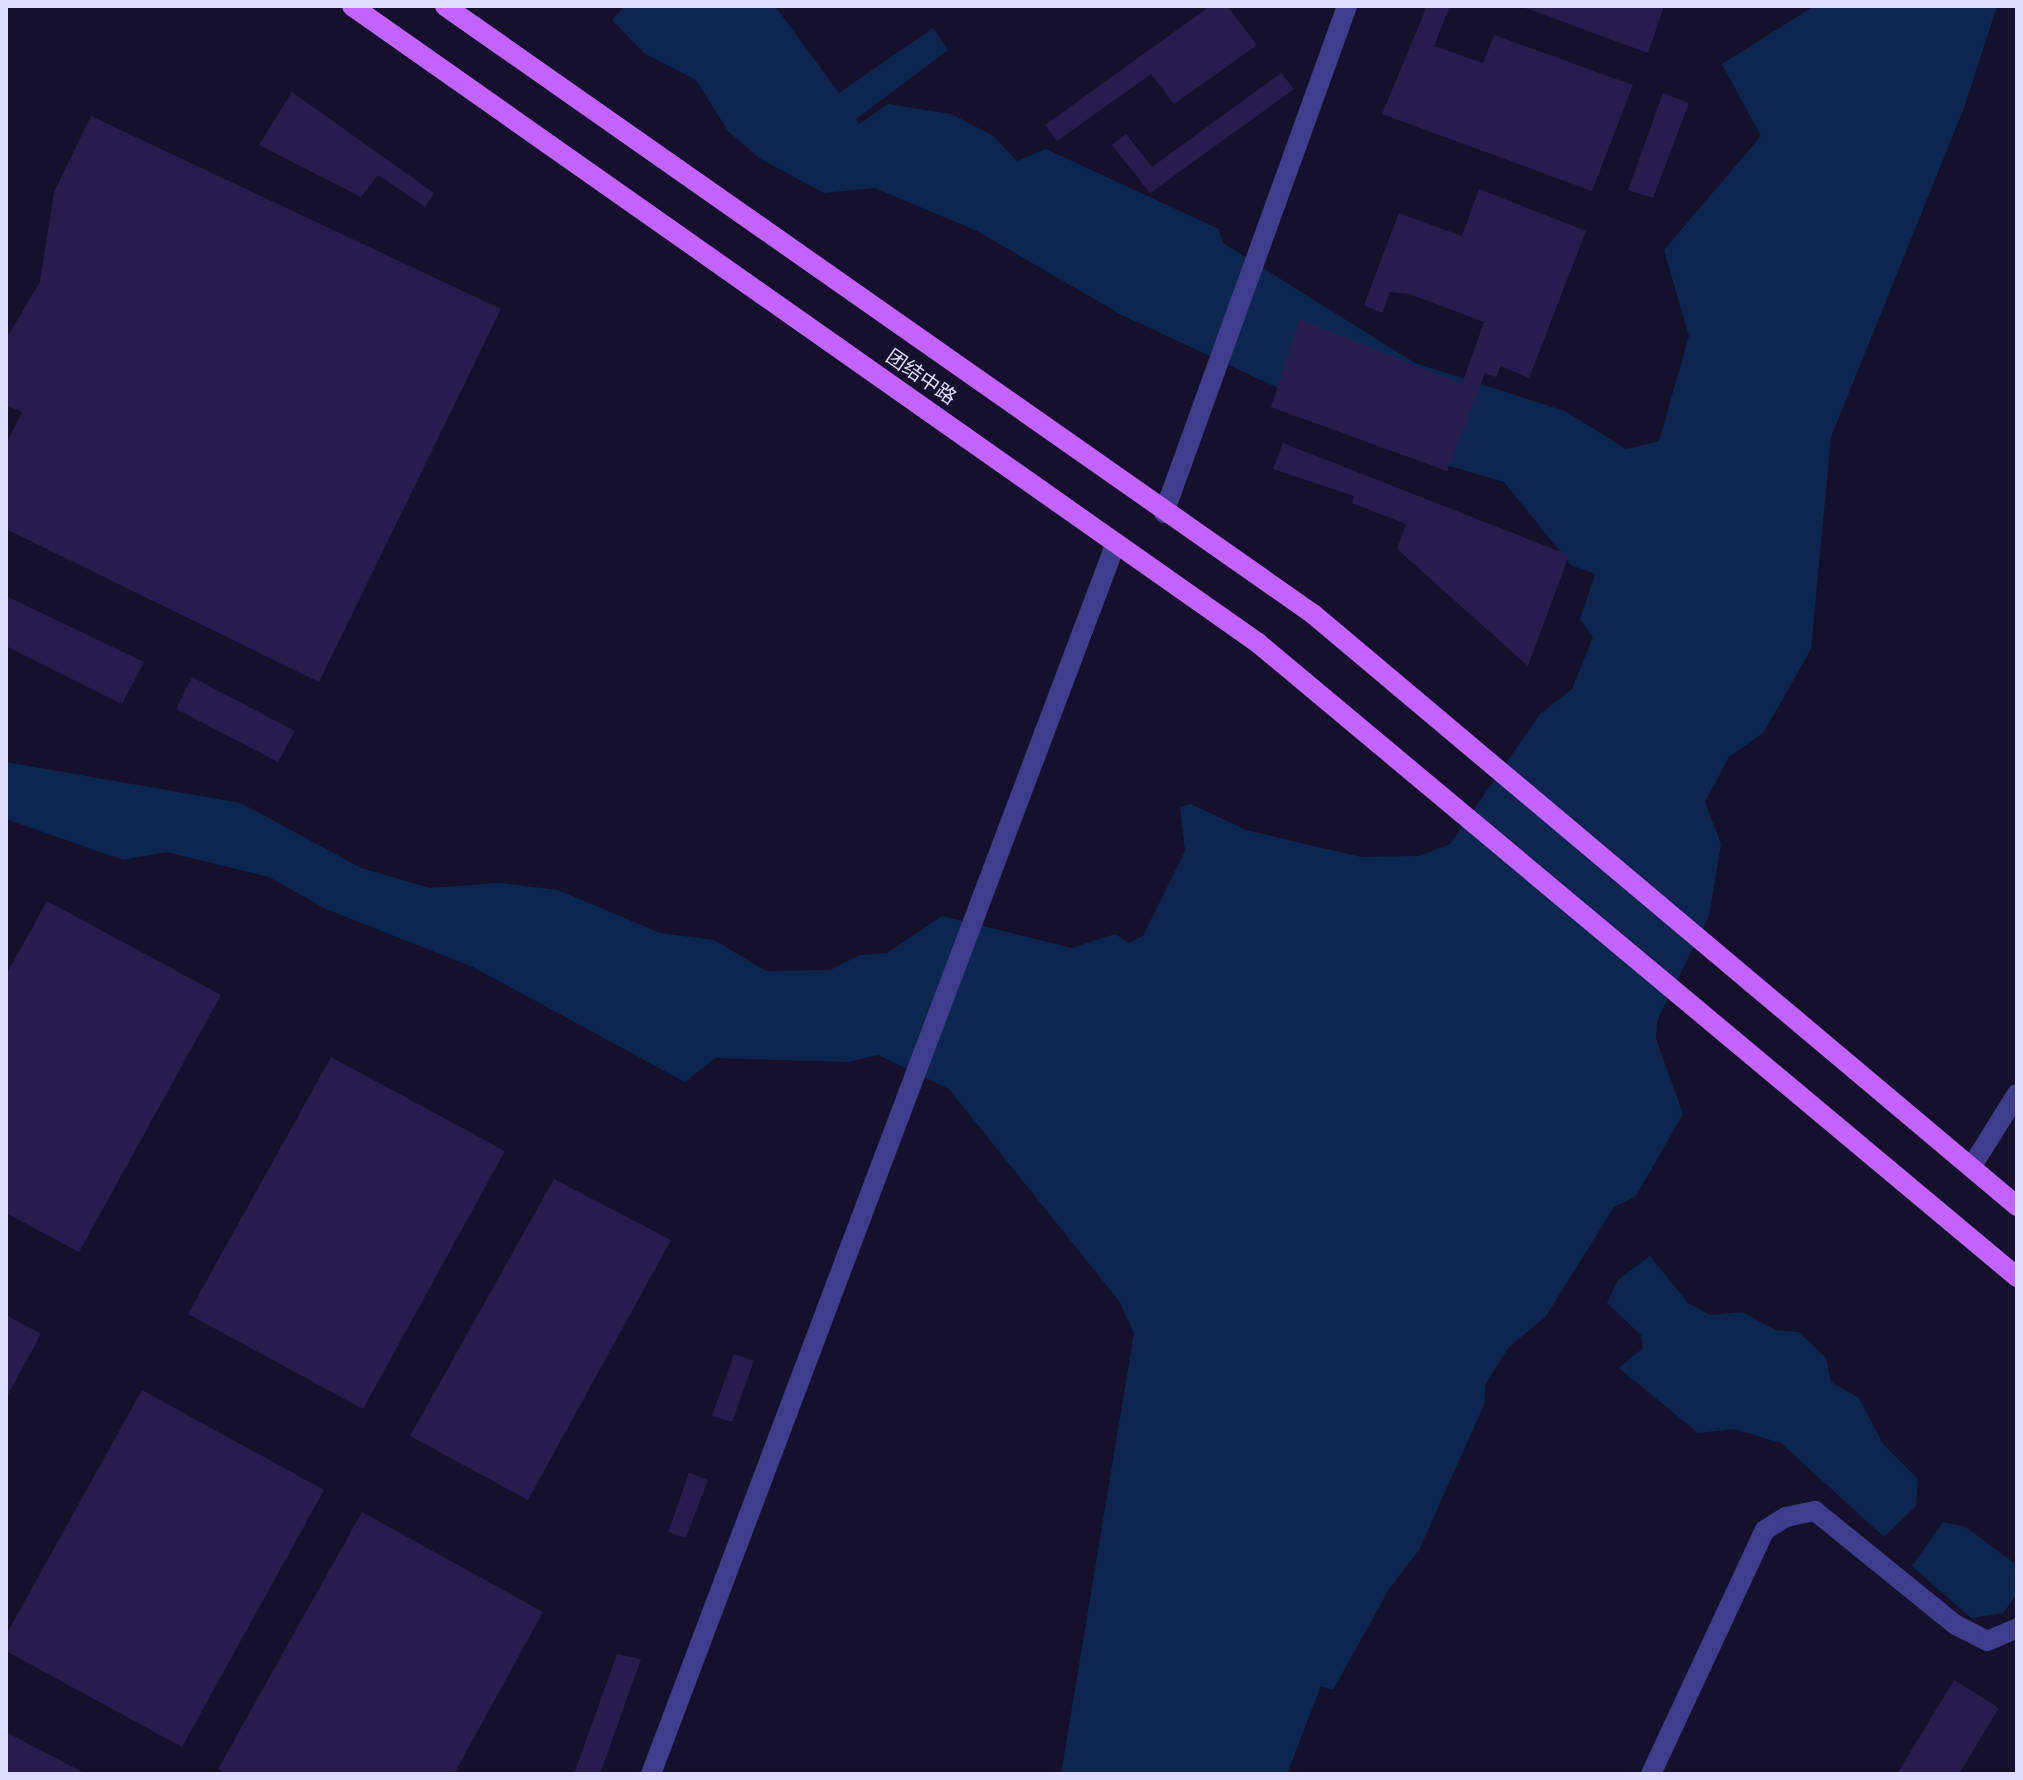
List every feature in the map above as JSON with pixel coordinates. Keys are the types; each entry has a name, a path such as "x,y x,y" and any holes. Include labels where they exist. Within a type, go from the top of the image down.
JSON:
{"main road":[{"name":"团结中路","path":"352,6 1258,643 1448,807 2017,1277"},
{"name":"团结中路","path":"445,6 1164,513 1313,614 2017,1206"}],"street":[{"path":"1164,513 1347,6"},
{"path":"651,1774 1116,543"},
{"path":"1972,1166 2017,1094"},
{"path":"1651,1774 1765,1530 1786,1517 1815,1511 1956,1625 1987,1641 2017,1628"}],"water":[{"path":"625,6 775,6 839,93 933,28 948,50 856,119 859,124 888,104 951,114 992,135 1017,161 1046,149 1219,229 1223,243 1415,363 1565,411 1626,449 1659,441 1689,336 1664,250 1761,136 1722,64 1814,6 1997,6 1964,108 1831,437 1811,649 1764,732 1729,757 1705,802 1721,844 1709,916 1657,1021 1656,1039 1683,1114 1636,1196 1614,1207 1546,1316 1509,1347 1486,1383 1484,1405 1419,1550 1389,1589 1333,1690 1321,1686 1287,1774 1061,1774 1134,1333 1119,1301 949,1089 878,1055 849,1062 715,1058 685,1082 473,967 326,909 269,877 166,852 123,860 6,819 6,762 241,803 361,868 430,888 499,883 558,890 660,933 714,940 766,971 830,970 860,955 887,953 942,916 1072,948 1115,934 1129,943 1143,936 1185,851 1180,807 1191,804 1246,830 1361,857 1419,856 1450,844 1540,714 1572,689 1593,637 1580,619 1595,574 1571,565 1504,482 1436,462 1122,315 977,231 875,188 824,193 759,158 728,131 696,80 644,53 612,20"},
{"path":"1650,1256 1688,1303 1710,1315 1742,1312 1776,1330 1799,1332 1826,1358 1831,1382 1859,1398 1883,1444 1918,1479 1916,1506 1884,1537 1781,1443 1734,1429 1698,1433 1619,1368 1643,1348 1641,1335 1607,1303 1618,1280"},
{"path":"1943,1522 1966,1527 2014,1563 2017,1594 2003,1613 1971,1618 1912,1566"}],"building":[{"path":"1210,6 1227,6 1257,45 1174,104 1151,74 1057,141 1045,125"},
{"path":"1427,6 1450,6 1434,46 1483,63 1494,35 1633,85 1592,191 1382,114"},
{"path":"1520,6 1664,6 1648,53"},
{"path":"1281,73 1294,89 1150,193 1112,145 1126,134 1152,167"},
{"path":"292,92 434,193 425,207 378,175 361,197 259,145"},
{"path":"1663,93 1689,103 1653,198 1628,190"},
{"path":"91,116 501,309 319,682 6,529 6,444 22,412 6,405 6,339 40,282 54,192"},
{"path":"1479,189 1586,231 1529,378 1501,366 1496,377 1485,373 1447,471 1271,407 1300,319 1462,384 1484,322 1410,294 1390,292 1382,313 1364,305 1399,213 1462,236"},
{"path":"1283,443 1569,555 1528,666 1397,549 1406,524 1352,503 1354,496 1273,469"},
{"path":"6,596 144,662 122,704 6,646"},
{"path":"192,677 295,731 278,762 176,709"},
{"path":"47,901 221,995 79,1252 6,1213 6,975"},
{"path":"331,1057 505,1151 363,1409 188,1314"},
{"path":"554,1179 671,1240 528,1500 410,1436"},
{"path":"6,1315 41,1334 6,1398"},
{"path":"734,1354 754,1361 732,1422 712,1416"},
{"path":"142,1390 324,1490 182,1747 6,1651 6,1635"},
{"path":"689,1473 708,1480 686,1538 668,1532"},
{"path":"362,1512 543,1612 454,1774 227,1774 218,1769"},
{"path":"617,1654 641,1659 600,1774 574,1774"},
{"path":"1954,1680 1999,1708 1959,1774 1897,1774"},
{"path":"6,1732 86,1774 6,1774"}]}
